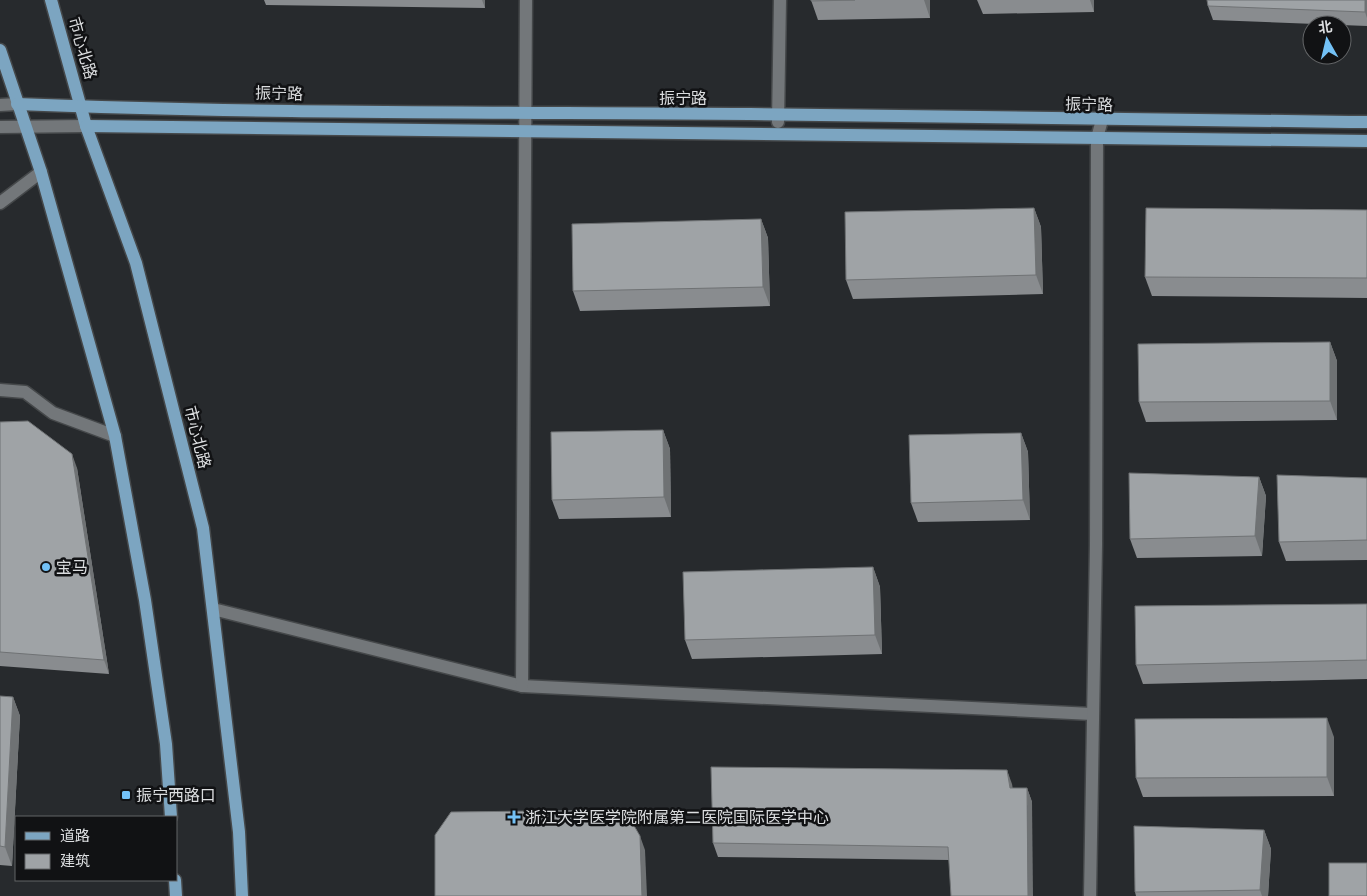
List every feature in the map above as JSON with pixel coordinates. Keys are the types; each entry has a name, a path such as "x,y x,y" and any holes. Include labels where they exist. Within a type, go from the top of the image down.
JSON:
{"main road":[{"name":"市心北路","path":"52,0 83,106 86,126 136,263 204,528 239,832 242,896"},
{"path":"0,50 41,172 115,436 145,600 166,744 171,816"},
{"name":"振宁路","path":"17,104 778,118 1367,122"},
{"path":"86,126 1367,141"},
{"path":"175,881 176,896"}],"street":[{"path":"522,686 526,0"},
{"path":"778,118 780,0"},
{"name":"振宁路","path":"0,105 17,104"},
{"path":"1090,896 1096,545 1097,138 1102,120"},
{"path":"0,127 86,126"},
{"path":"0,204 41,172"},
{"path":"0,390 25,392 53,413 115,436"},
{"path":"213,610 522,686 1092,714"}],"building":[{"path":"811,0 855,0 811,1"},
{"path":"1207,0 1365,0 1365,12 1208,6"},
{"path":"1034,208 1036,275 846,280 845,212"},
{"path":"1146,208 1367,210 1367,278 1145,277"},
{"path":"761,219 763,287 573,291 572,224"},
{"path":"1330,342 1330,401 1139,402 1138,344"},
{"name":"宝马","path":"28,421 72,454 104,660 0,652 0,422"},
{"path":"663,430 664,497 552,500 551,432"},
{"path":"1021,433 1023,500 911,503 909,435"},
{"path":"1129,473 1259,477 1255,536 1130,539"},
{"path":"1277,475 1367,478 1367,540 1279,542"},
{"path":"873,567 875,635 685,640 683,572"},
{"path":"1367,604 1367,660 1136,665 1135,606"},
{"path":"0,696 13,697 5,847 0,846"},
{"path":"1327,718 1327,777 1136,778 1135,719"},
{"path":"711,767 1007,770 1010,788 1027,788 1028,896 951,896 948,847 713,843"},
{"path":"625,810 640,836 642,896 435,896 435,835 451,812"},
{"path":"1134,826 1264,830 1260,890 1135,892"},
{"path":"1329,863 1367,863 1367,896 1329,896"}],"place":[{"name":"宝马","path":"46,567"},
{"name":"振宁西路口","path":"126,795"},
{"name":"浙江大学医学院附属第二医院国际医学中心","path":"514,817"}]}
